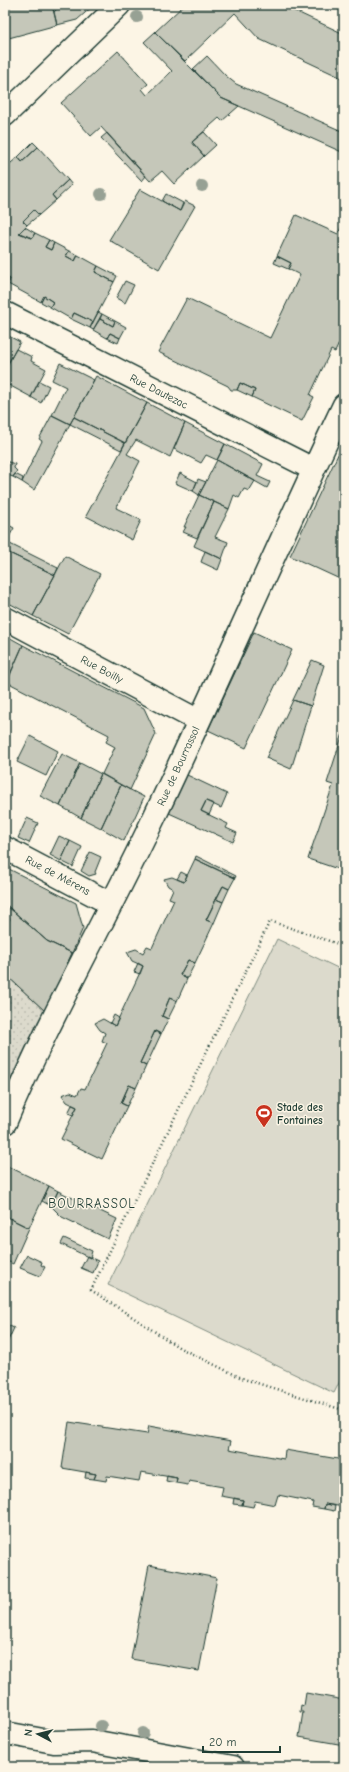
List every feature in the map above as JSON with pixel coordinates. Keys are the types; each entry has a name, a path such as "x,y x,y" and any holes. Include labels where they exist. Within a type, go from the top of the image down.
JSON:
{"street":[{"path":"5,115 119,5"},
{"name":"Rue Dautezac","path":"5,313 313,469"},
{"name":"Rue de Bourrassol","path":"5,1123 22,1083 152,822 313,469 344,405"},
{"name":"Rue Boilly","path":"5,618 199,721"},
{"name":"Rue de Mérens","path":"5,848 111,904"},
{"path":"5,1733 54,1742 92,1741 233,1767"}],"path":[{"path":"344,946 270,921 91,1290 180,1348 244,1379 340,1409 344,1402"}],"shaded area":[{"name":"Stade des Fontaines","path":"277,939 344,971 344,1373 334,1393 108,1285"},
{"path":"5,974 45,1011 5,1092"}],"building":[{"path":"5,5 52,5 57,25 5,39"},
{"path":"52,5 61,5 54,12"},
{"path":"61,5 94,5 77,20 57,25 54,12"},
{"path":"184,5 282,5 344,34 344,79 259,39 235,13 185,61 155,32"},
{"path":"155,32 221,98 239,106 222,121 219,118 192,142 204,156 174,184 162,171 150,181 101,127 91,136 61,103 118,51 148,84 142,89 147,95 172,71 144,42"},
{"path":"207,56 236,84 344,132 344,153 221,98 193,69"},
{"path":"204,132 216,145 204,156 192,142"},
{"path":"107,133 146,176 142,181 101,138"},
{"path":"33,142 38,147 22,162 18,157"},
{"path":"38,147 68,180 52,195 56,200 39,215 34,210 23,221 27,225 19,233 32,238 35,233 49,240 45,247 51,250 54,243 69,251 66,256 75,261 78,255 98,266 95,272 114,282 93,322 74,313 71,319 50,307 53,302 44,296 41,302 8,284 10,279 5,276 5,168 18,157 22,162"},
{"path":"68,180 72,185 56,200 52,195"},
{"path":"140,189 180,211 185,201 195,206 159,269 109,240"},
{"path":"166,194 183,203 180,211 162,201"},
{"path":"34,210 39,215 27,225 23,221"},
{"path":"296,215 338,234 344,222 344,333 335,352 331,350 310,395 314,397 302,421 252,397 255,390 240,383 237,390 231,390 228,386 158,352 187,298 270,338 300,275 288,269 291,263 277,256"},
{"path":"25,227 35,233 32,238 19,233"},
{"path":"49,240 54,243 51,250 45,247"},
{"path":"69,251 78,255 75,261 66,256"},
{"path":"277,256 291,263 288,269 274,263"},
{"path":"98,266 117,276 114,282 95,272"},
{"path":"5,276 10,279 8,284 5,283"},
{"path":"125,281 134,285 125,303 116,298"},
{"path":"44,296 53,302 50,307 41,302"},
{"path":"98,312 102,314 93,330 90,328"},
{"path":"74,313 93,322 90,328 71,319"},
{"path":"102,314 115,321 113,326 100,319"},
{"path":"100,319 113,326 115,321 126,327 120,338 110,333 107,338 93,330"},
{"path":"110,333 120,338 118,343 107,338"},
{"path":"5,334 20,342 5,369"},
{"path":"16,349 32,357 31,361 46,369 31,397 5,383 5,369"},
{"path":"60,363 94,380 70,424 52,415 66,387 52,380"},
{"path":"96,376 147,403 125,443 74,417"},
{"path":"39,381 49,386 41,403 31,397"},
{"path":"240,383 255,390 252,397 237,390"},
{"path":"147,403 185,423 170,457 136,440 127,454 140,461 116,508 141,520 132,540 86,516"},
{"path":"52,415 70,424 34,490 22,482 42,441 39,439"},
{"path":"74,417 125,443 121,450 70,424"},
{"path":"185,423 225,444 217,460 206,455 201,463 174,449"},
{"path":"225,444 263,464 257,476 270,482 267,488 217,460"},
{"path":"341,448 344,449 344,581 290,556"},
{"path":"217,460 255,481 249,491 244,489 239,498 234,495 229,509 199,495"},
{"path":"5,461 15,464 14,468 17,471 13,477 5,474"},
{"path":"180,473 197,482 193,491 175,483"},
{"path":"15,474 23,478 22,482 13,477"},
{"path":"198,479 206,482 199,495 193,491"},
{"path":"199,495 214,502 197,538 183,532"},
{"path":"214,502 229,509 215,537 228,542 222,559 194,546"},
{"path":"5,523 14,528 5,544"},
{"path":"6,542 58,568 55,575 5,551"},
{"path":"5,551 55,575 33,616 5,601"},
{"path":"205,551 222,559 218,570 201,562"},
{"path":"65,556 100,574 68,634 33,616"},
{"path":"254,632 292,650 246,748 208,730"},
{"path":"5,635 23,645 6,683 5,683"},
{"path":"23,645 144,708 156,734 130,790 102,774 115,747 106,742 109,735 7,682"},
{"path":"312,660 324,665 311,706 293,700"},
{"path":"293,700 311,706 291,769 266,758"},
{"path":"344,730 344,871 308,859 333,785 327,783"},
{"path":"30,736 58,751 46,776 17,762"},
{"path":"62,754 80,763 60,806 40,796"},
{"path":"80,763 101,774 81,818 60,806"},
{"path":"101,774 121,785 101,828 81,818"},
{"path":"187,775 227,794 221,808 206,801 201,811 228,824 226,828 237,833 233,842 169,813"},
{"path":"121,785 144,797 124,841 101,828"},
{"path":"206,801 214,804 209,815 201,811"},
{"path":"27,818 38,823 29,843 18,838"},
{"path":"59,836 70,841 61,861 50,855"},
{"path":"70,841 82,847 73,867 61,861"},
{"path":"90,852 101,857 95,872 96,874 89,876 81,871"},
{"path":"196,856 236,876 235,878 195,859"},
{"path":"195,859 235,878 229,889 223,886 206,920 214,923 195,963 188,960 180,975 187,979 177,1001 170,997 162,1016 168,1019 161,1034 155,1031 140,1063 146,1066 136,1088 129,1085 121,1103 127,1106 102,1159 61,1139 77,1107 67,1102 62,1095 70,1092 77,1095 81,1088 85,1089 107,1043 102,1041 105,1033 100,1030 95,1023 103,1019 115,1026 143,966 132,961 127,952 136,949 143,953 147,946 152,948 174,900 169,898 173,889 168,886 164,879 172,877 184,882"},
{"path":"5,867 76,903 83,928 72,953 47,941 5,904"},
{"path":"181,872 187,875 184,882 177,879"},
{"path":"223,886 229,889 223,902 216,899"},
{"path":"216,899 223,902 214,923 206,920"},
{"path":"5,904 47,941 72,953 45,1011 5,974 5,926 10,919 5,915"},
{"path":"188,960 195,963 187,979 180,975"},
{"path":"138,963 143,966 140,974 134,972"},
{"path":"170,997 177,1001 168,1019 162,1016"},
{"path":"114,1015 119,1018 115,1026 110,1023"},
{"path":"155,1031 161,1034 146,1066 140,1063"},
{"path":"129,1085 136,1088 127,1106 121,1103"},
{"path":"72,1105 77,1107 73,1115 68,1113"},
{"path":"5,1165 49,1186 29,1228 5,1216"},
{"path":"49,1186 58,1191 51,1206 42,1201"},
{"path":"58,1191 117,1219 108,1239 62,1217 51,1206"},
{"path":"5,1216 29,1228 13,1264 5,1260"},
{"path":"64,1238 92,1251 90,1258 61,1244"},
{"path":"27,1255 42,1262 41,1265 45,1267 40,1276 20,1268"},
{"path":"87,1256 98,1261 93,1273 81,1268"},
{"path":"5,1324 14,1328 5,1347"},
{"path":"69,1422 147,1434 149,1426 231,1441 229,1449 284,1459 285,1450 344,1460 344,1507 325,1504 324,1509 312,1507 313,1502 278,1495 275,1505 255,1501 253,1507 242,1505 243,1500 221,1496 223,1487 189,1481 188,1485 176,1483 177,1478 141,1472 139,1481 107,1476 106,1481 94,1479 96,1474 62,1468"},
{"path":"86,1472 96,1474 94,1479 85,1478"},
{"path":"167,1476 177,1478 176,1483 166,1481"},
{"path":"234,1498 243,1500 242,1505 233,1504"},
{"path":"325,1504 335,1506 334,1511 324,1509"},
{"path":"149,1565 217,1578 199,1671 131,1659"},
{"path":"306,1693 344,1700 344,1745 299,1737 303,1712 300,1712 301,1705 304,1706"}],"place":[{"name":"Stade des Fontaines","path":"264,1128"}],"district":[{"name":"BOURRASSOL","path":"92,1203"}]}
